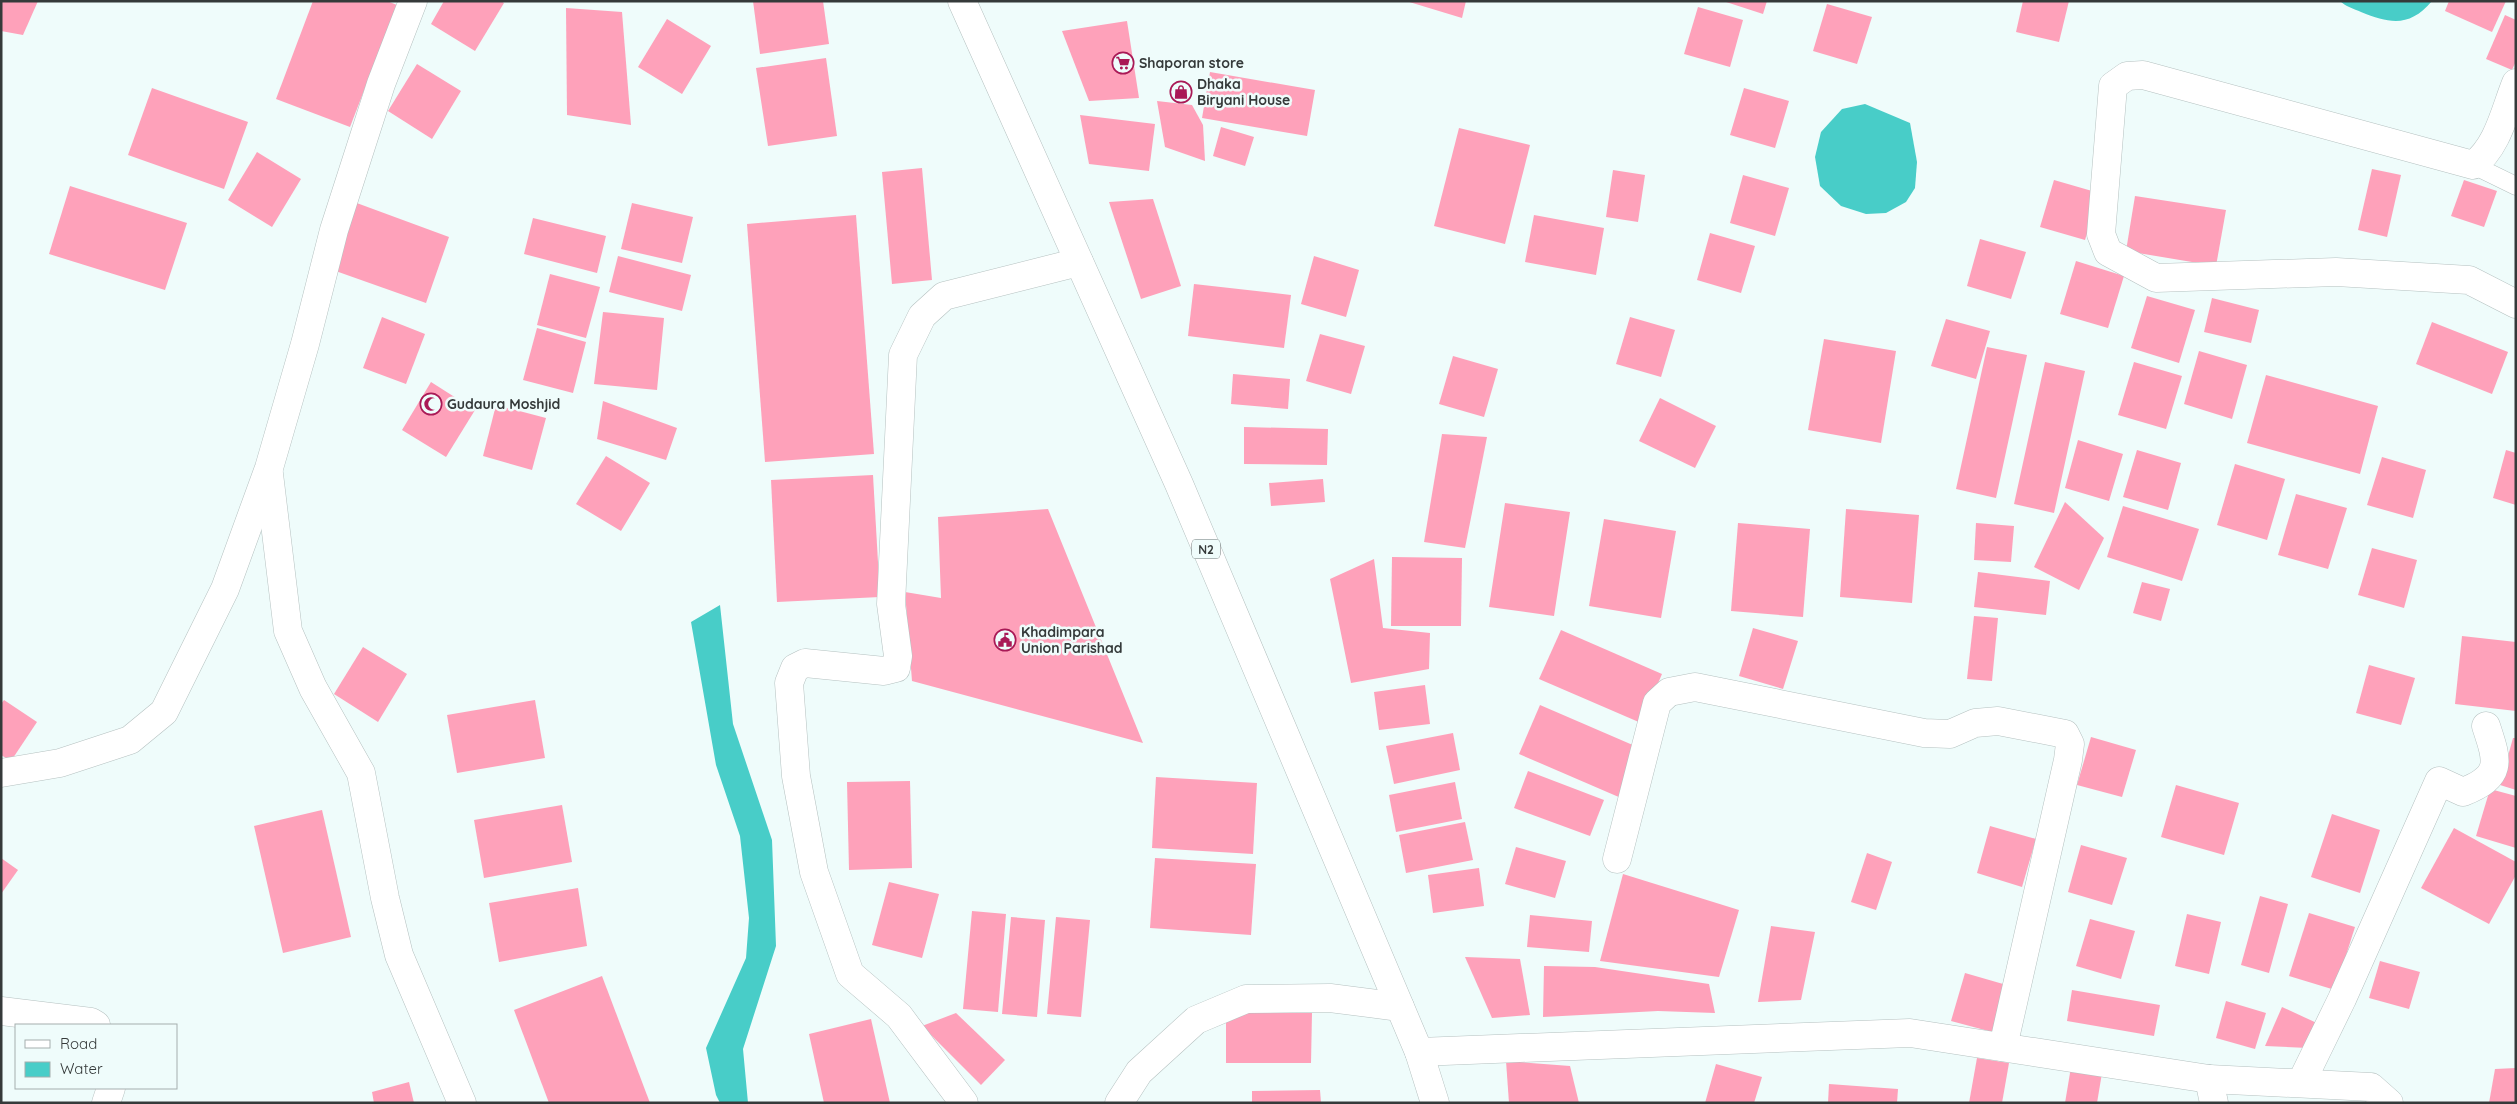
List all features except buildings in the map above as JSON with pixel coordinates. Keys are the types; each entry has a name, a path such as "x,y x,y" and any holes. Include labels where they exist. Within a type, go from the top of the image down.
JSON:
{"main road":[{"path":"1,773 60,763 130,740 164,712 225,590 269,468 305,344 334,230 381,84 413,1"},
{"name":"N2","path":"962,1 1179,484 1400,1007 1435,1103"},
{"path":"2516,82 2492,145 2485,156 2473,165 2143,75 2127,76 2113,86 2102,234 2108,252 2156,278 2336,272 2468,280 2516,304"},
{"path":"964,1103 899,1016 850,974 814,872 796,776 789,683 795,668 806,663 884,671 896,668 898,656 891,604 903,356 922,316 944,296 1079,262"},
{"path":"269,468 288,631 313,688 361,772 385,898 399,955 462,1103"},
{"path":"1617,859 1657,703 1669,692 1695,687 1924,733 1950,734 1975,723 1998,721 2066,734 2070,744 2068,760 2003,1047"},
{"path":"2301,1083 2342,999 2440,781 2463,792 2480,785 2493,774 2496,756 2486,726"},
{"path":"1119,1103 1139,1072 1196,1020 1246,999 1330,998 1400,1007"},
{"path":"1,1011 91,1022 94,1024"},
{"path":"1418,1052 1910,1033 2003,1047 2211,1091 2301,1083 2371,1087 2389,1103"},
{"path":"106,1103 111,1089"}],"lane":[{"path":"2473,165 2516,186"}],"water":[{"path":"2340,1 2432,1 2416,15 2408,19 2391,21 2372,16"},
{"path":"1865,104 1910,123 1917,162 1915,188 1906,202 1886,213 1866,214 1841,206 1820,186 1815,157 1821,132 1842,109"},
{"path":"720,605 733,724 772,840 776,946 743,1049 748,1103 720,1103 716,1095 706,1048 746,958 749,918 740,836 716,765 691,622"}],"place":[{"name":"Shaporan store","path":"1123,63"},
{"name":"Dhaka Biryani House","path":"1181,92"},
{"name":"Gudaura Moshjid","path":"431,404"},
{"name":"Khadimpara Union Parishad","path":"1005,640"}]}
